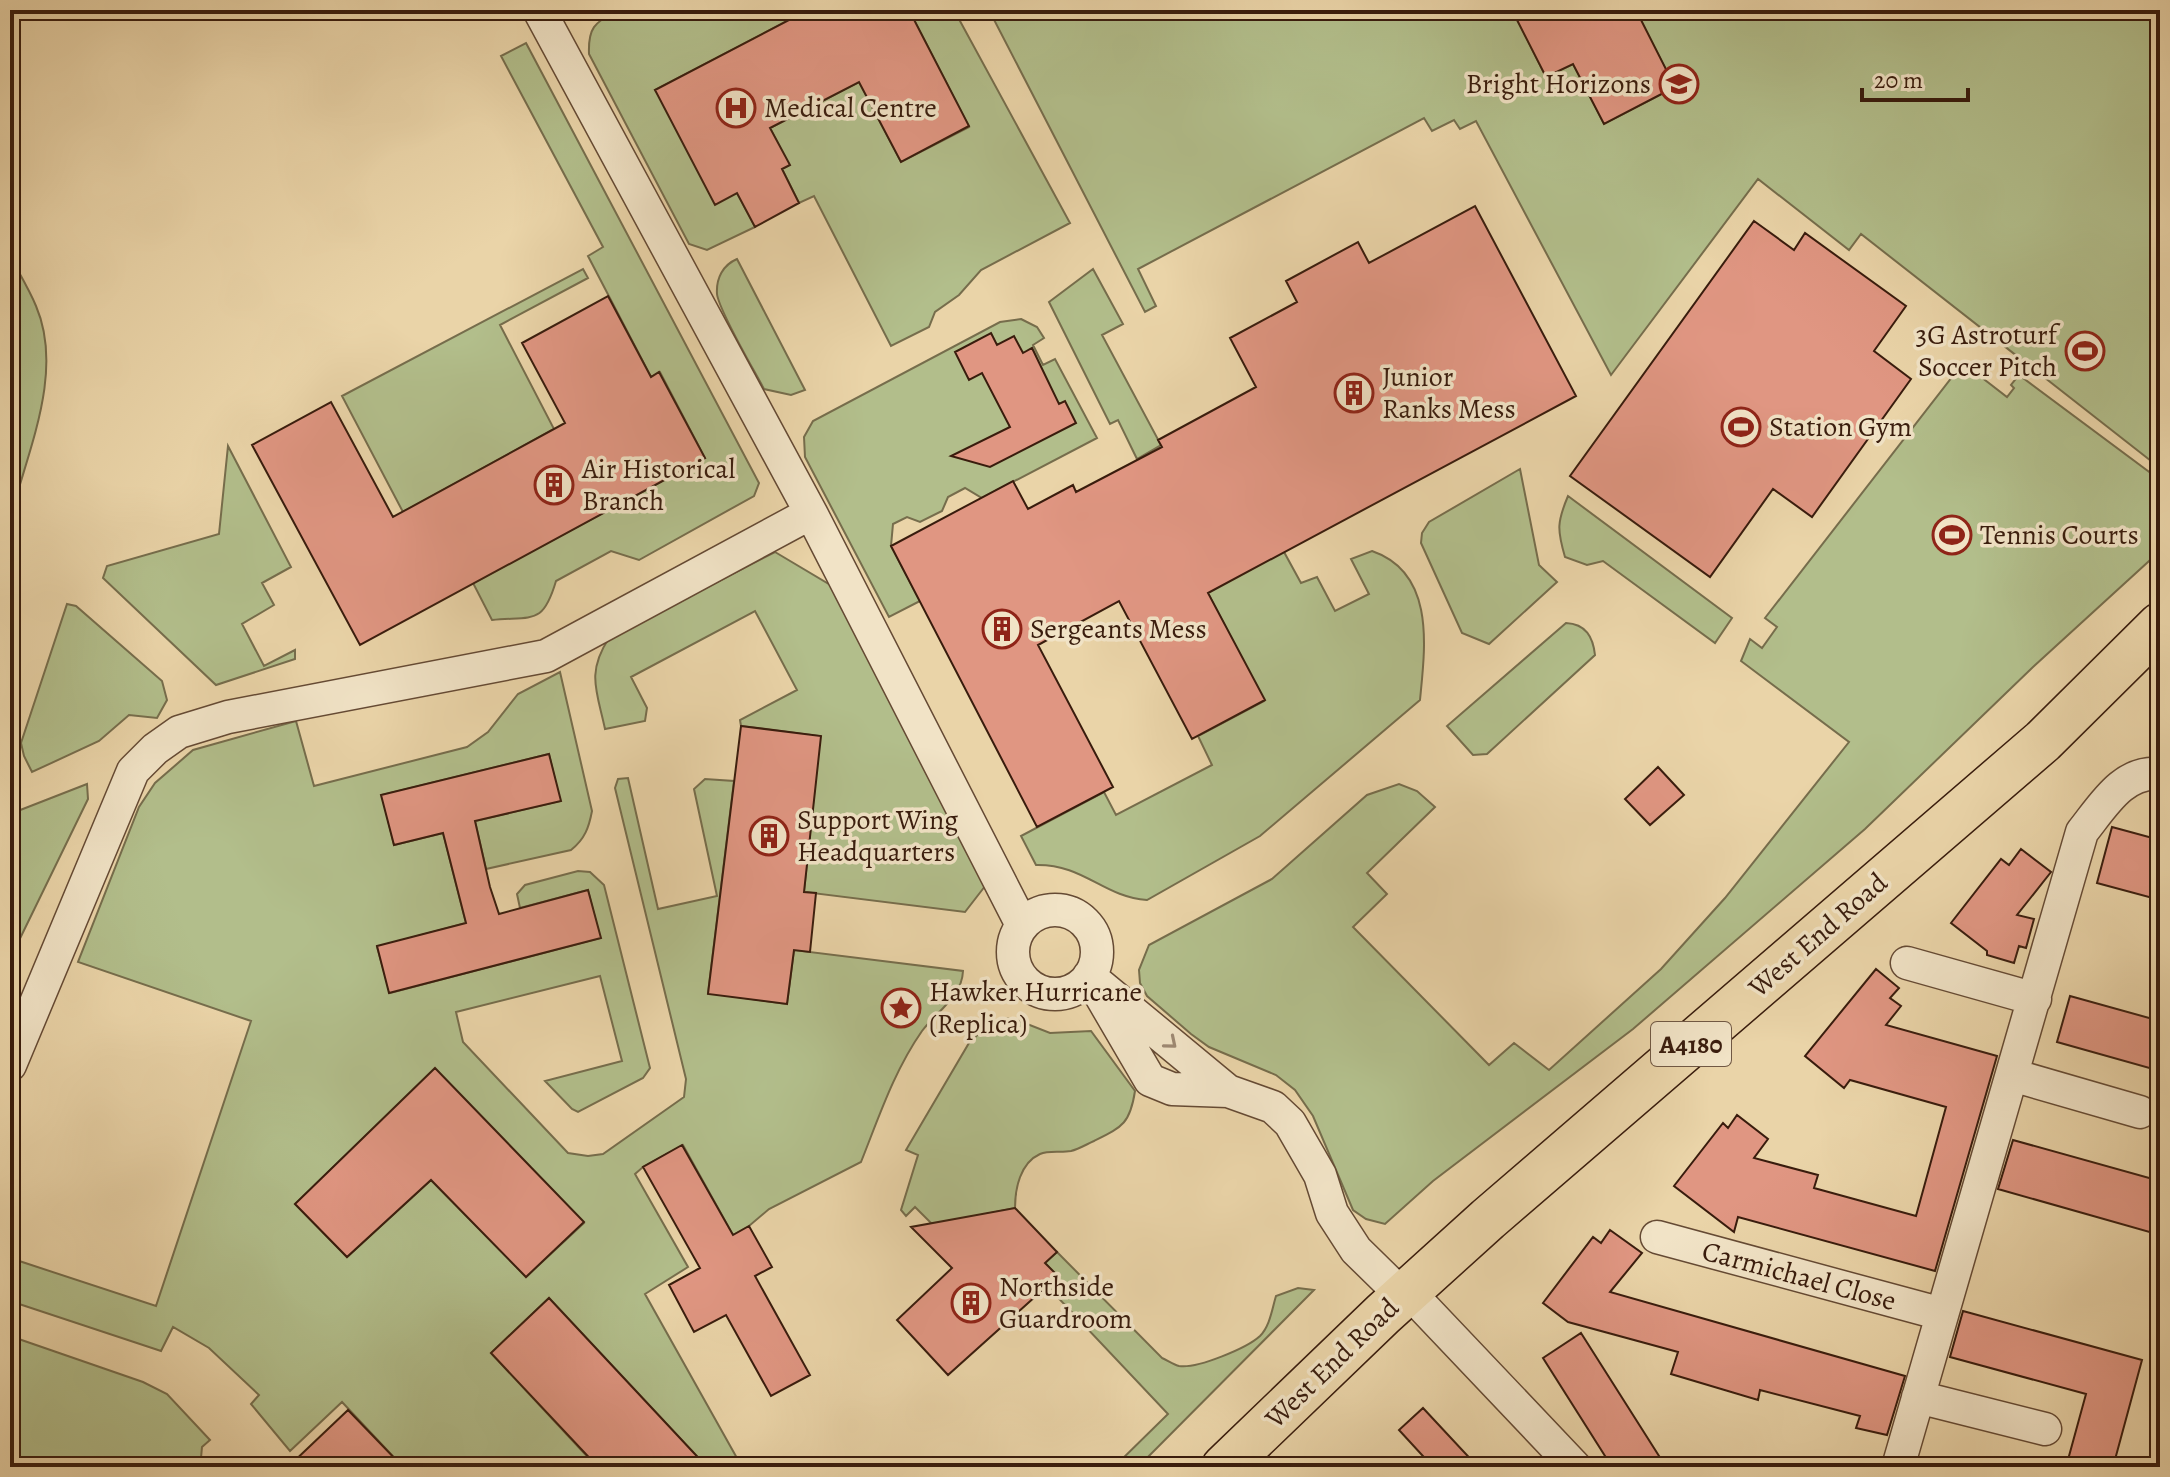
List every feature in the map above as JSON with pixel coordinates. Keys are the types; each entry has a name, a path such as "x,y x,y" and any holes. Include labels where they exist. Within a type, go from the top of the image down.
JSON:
{"main road":[{"name":"West End Road","path":"1224,1467 1405,1293 2043,741 2160,625"}],"street":[{"path":"539,10 811,513 1022,925"},
{"path":"10,1065 133,771 167,740 179,732 228,717 546,656 811,513"},
{"path":"1898,1467 2082,832 2120,785 2148,773 2160,774"},
{"path":"1057,909 1081,919 1090,928 1095,940 1095,965 1089,976 1069,991 1057,994 1033,988 1023,980 1013,958 1016,935 1022,925 1032,916 1057,909"},
{"path":"1907,963 2035,999"},
{"path":"1089,976 1228,1091 1273,1107 1290,1123 1320,1175 1332,1213 1356,1250 1405,1293 1575,1467"},
{"path":"2012,1075 2140,1112"},
{"name":"Carmichael Close","path":"1657,1237 1942,1314"},
{"path":"1918,1397 2045,1429"}],"green space":[{"path":"617,10 808,10 655,90 737,193 755,227 707,250 689,244 589,54 594,27"},
{"path":"909,10 954,10 1070,223 981,270 959,295 935,312 929,327 891,346 814,196 799,203 782,169 789,165 770,128 859,82 901,162 969,127"},
{"path":"989,10 1512,10 1546,77 1573,64 1604,124 1675,87 1635,10 2160,10 2160,468 1861,234 1849,250 1758,179 1611,375 1476,121 1460,129 1454,120 1432,131 1424,118 1138,269 1156,306 1145,312"},
{"path":"526,43 759,483 754,496 639,560 611,551 556,581 546,605 535,616 492,620 473,583 705,458 660,372 651,377 588,256 603,247 501,56"},
{"path":"10,256 36,306 44,330 46,355 42,406 14,505 10,507"},
{"path":"737,259 805,390 791,395 764,389 738,341 717,294 721,273"},
{"path":"583,269 588,278 500,325 554,429 403,512 342,396"},
{"path":"1093,269 1123,324 1102,335 1161,445 1137,459 1118,420 1110,424 1049,302"},
{"path":"1021,319 1037,327 1044,338 1033,345 1043,365 1055,359 1097,438 982,498 965,488 948,497 942,511 920,522 907,517 893,524 891,546 920,601 889,617 805,457 804,437 813,421 1000,322"},
{"path":"1963,363 2007,397 2019,375 2160,480 2160,551 2033,667 1865,829 1633,1029 1433,1181 1385,1224 1366,1219 1353,1210 1313,1116 1295,1090 1276,1075 1209,1047 1147,996 1140,983 1139,970 1149,945 1272,879 1367,795 1399,784 1417,791 1435,807 1367,873 1387,894 1353,927 1489,1065 1514,1043 1549,1070 1661,969 1725,898 1849,742 1741,661 1750,639 1762,648 1777,627 1765,618"},
{"path":"228,446 291,567 262,583 274,605 242,624 264,666 295,650 295,659 216,685 103,578 107,566 219,534"},
{"path":"1520,469 1539,565 1557,582 1489,644 1462,633 1421,543 1422,533 1429,522"},
{"path":"1568,496 1732,618 1715,643 1603,561 1587,565 1565,557 1559,526"},
{"path":"1372,551 1393,562 1407,576 1417,594 1424,636 1420,700 1260,836 1147,900 1118,893 1067,870 1036,865 1021,836 1104,792 1116,815 1212,765 1198,736 1264,701 1196,570 1284,552 1301,583 1317,577 1335,611 1369,594 1351,559"},
{"path":"775,552 832,586 989,881 965,912 804,892 820,736 741,726 740,720 797,690 755,611 631,677 647,708 645,721 605,729 595,682 598,662 609,638"},
{"path":"67,604 76,606 162,681 167,700 157,718 129,715 99,741 32,772 21,743"},
{"path":"1566,623 1579,626 1587,633 1595,655 1487,754 1473,755 1447,726"},
{"path":"560,672 592,811 586,832 571,850 486,869 475,821 560,801 549,754 382,795 394,845 443,833 466,923 377,947 390,993 600,938 588,890 520,908 517,894 525,885 578,871 590,872 604,885 650,1068 643,1078 578,1112 545,1081 622,1061 600,976 456,1012 463,1042 568,1153 588,1156 603,1154 684,1097 686,1079 615,788 618,779 628,778 658,909 717,896 694,789 705,779 734,781 708,993 787,1004 794,950 963,971 954,996 922,1031 903,1062 861,1162 769,1209 733,1235 683,1145 635,1174 688,1267 645,1294 742,1467 707,1467 549,1298 491,1353 597,1467 403,1467 342,1402 290,1451 251,1404 259,1395 209,1348 173,1327 161,1351 10,1301 10,1258 156,1306 251,1021 78,962 139,807 155,783 193,750 296,721 314,786 467,747 488,732 518,694","holes":["435,1069 584,1223 526,1277 431,1180 347,1257 295,1204"]},
{"path":"87,784 88,799 10,959 10,814"},
{"path":"1004,1018 1050,1033 1091,1031 1135,1091 1127,1118 1112,1132 1080,1148 1044,1153 1033,1158 1020,1177 1015,1208 933,1225 915,1207 906,1216 901,1210 918,1155 906,1150 969,1043 991,1022"},
{"path":"1057,1252 1162,1358 1179,1366 1221,1357 1254,1341 1263,1332 1276,1296 1298,1288 1314,1290 1138,1467 1114,1467 1168,1414 1047,1286 1055,1274 1045,1263"},
{"path":"10,1336 143,1382 167,1394 210,1440 202,1447 196,1467 10,1467"}],"building":[{"name":"Medical Centre","path":"808,10 909,10 969,126 901,162 859,82 770,128 790,165 782,169 799,203 755,227 737,193 715,205 655,90"},
{"path":"1512,10 1636,10 1675,87 1604,124 1573,64 1546,77"},
{"path":"1475,206 1576,396 1208,593 1265,700 1192,739 1119,601 1038,645 1113,787 1037,827 891,546 1013,481 1028,509 1073,485 1076,492 1162,447 1158,440 1256,387 1230,338 1297,302 1286,281 1358,242 1369,263"},
{"name":"Station Gym","path":"1754,221 1794,250 1805,233 1906,306 1874,351 1911,379 1812,517 1773,489 1710,577 1570,476"},
{"name":"Air Historical Branch","path":"608,296 651,377 659,372 705,458 360,645 252,445 331,402 393,517 565,423 522,343"},
{"path":"991,333 997,345 1014,336 1023,353 1032,348 1059,404 1065,401 1076,423 990,467 951,456 1010,427 982,373 969,380 955,352"},
{"name":"Support Wing Headquarters","path":"741,726 821,736 804,892 816,893 810,952 794,950 787,1004 708,994"},
{"path":"549,754 561,801 475,821 490,887 499,914 588,890 601,938 389,993 377,946 466,923 443,833 394,845 381,795"},
{"path":"1658,767 1684,795 1650,825 1625,799"},
{"path":"2112,827 2160,840 2160,900 2097,883"},
{"path":"2021,849 2051,872 2017,915 2034,919 2026,948 2019,946 2014,963 1987,955 1987,951 1951,923 2001,859 2009,865"},
{"path":"1876,969 1899,988 1890,998 1901,1006 1886,1025 1997,1056 1935,1271 1738,1217 1734,1232 1674,1186 1723,1123 1728,1128 1737,1115 1768,1139 1754,1158 1818,1175 1814,1188 1916,1216 1946,1107 1850,1080 1844,1088 1805,1056"},
{"path":"2070,996 2160,1021 2160,1071 2057,1042"},
{"path":"435,1068 584,1222 526,1277 431,1180 347,1257 295,1204"},
{"path":"2013,1140 2160,1181 2160,1235 1998,1189"},
{"path":"682,1145 733,1235 749,1226 772,1267 755,1276 810,1375 771,1396 726,1315 694,1332 669,1285 700,1268 643,1167"},
{"name":"Northside Guardroom","path":"1015,1208 1057,1252 1045,1263 1056,1274 1047,1286 948,1375 897,1320 952,1268 911,1227"},
{"path":"1610,1230 1642,1253 1610,1292 1905,1376 1887,1435 1856,1428 1860,1416 1760,1390 1758,1400 1671,1374 1678,1352 1568,1322 1543,1303 1593,1237 1601,1243"},
{"path":"549,1298 707,1467 598,1467 491,1353"},
{"path":"1963,1311 2142,1360 2113,1467 2066,1467 2086,1394 1950,1357"},
{"path":"1581,1333 1666,1467 1612,1467 1543,1358"},
{"path":"1423,1408 1478,1467 1433,1467 1399,1430"},
{"path":"348,1410 403,1467 288,1467"}],"place":[{"name":"Bright Horizons","path":"1679,84"},
{"name":"Medical Centre","path":"736,108"},
{"name":"3G Astroturf Soccer Pitch","path":"2085,351"},
{"name":"Junior Ranks Mess","path":"1354,393"},
{"name":"Station Gym","path":"1741,427"},
{"name":"Air Historical Branch","path":"554,485"},
{"name":"Tennis Courts","path":"1952,535"},
{"name":"Sergeants Mess","path":"1002,629"},
{"name":"Support Wing Headquarters","path":"769,836"},
{"name":"Hawker Hurricane (Replica)","path":"901,1008"},
{"name":"Northside Guardroom","path":"971,1303"}]}
